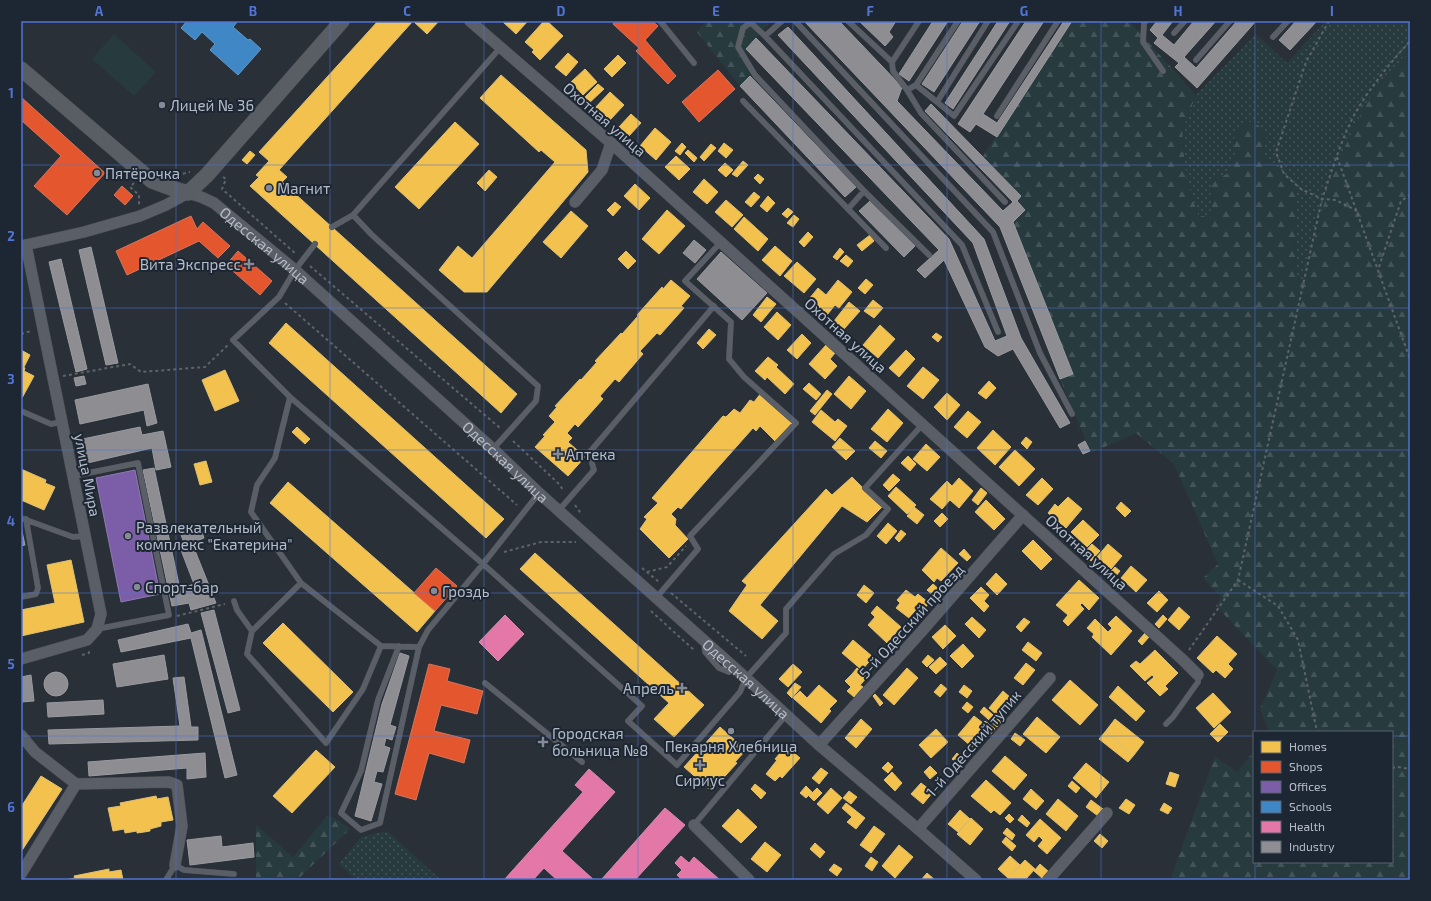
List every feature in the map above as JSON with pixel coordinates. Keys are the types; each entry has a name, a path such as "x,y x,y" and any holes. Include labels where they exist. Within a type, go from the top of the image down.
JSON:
{"street":[{"path":"24,245 84,232 140,216 166,205 188,193 207,175 342,21"},
{"name":"Охотная улица","path":"470,21 611,143 1024,515 1183,660 1198,676"},
{"name":"Одесская улица","path":"21,69 152,181 201,197 214,203 295,270 493,449 539,493 819,745 976,880"},
{"path":"575,202 602,170 611,143"},
{"name":"улица Мира","path":"24,245 53,378 101,614 97,629"},
{"name":"5-й Одесский проезд","path":"819,745 1024,515"},
{"path":"21,659 87,640 97,629"},
{"name":"1-й Одесский тупик","path":"918,829 1050,678"},
{"path":"21,735 34,752 76,784 169,782 176,786 182,826 175,865"},
{"path":"21,874 76,784"},
{"path":"1048,880 1107,813"},
{"path":"694,825 749,880"}],"lane":[{"path":"660,21 694,63"},
{"path":"765,36 782,21"},
{"path":"795,21 993,232 1040,353 1072,414"},
{"path":"848,21 892,62"},
{"path":"919,21 892,62 893,71 921,113 1005,202"},
{"path":"907,90 916,86 958,21"},
{"path":"937,102 988,21"},
{"path":"997,116 1058,21"},
{"path":"1146,21 1144,23 1143,42 1163,71"},
{"path":"1174,34 1185,21"},
{"path":"1196,60 1230,21"},
{"path":"1273,37 1288,21"},
{"path":"929,255 864,191 755,75 738,47 743,28 750,22 765,36 962,245 998,332"},
{"path":"916,86 954,116 1017,23"},
{"path":"332,227 353,215 500,48"},
{"path":"743,101 886,248"},
{"path":"848,209 864,191"},
{"path":"353,215 372,235 538,386 536,401 493,449"},
{"path":"656,598 698,549 690,536 796,423 744,377 729,359 731,322 684,281 721,242"},
{"path":"315,244 295,270 279,297 233,340 290,397 483,564 642,706 628,721 677,765 740,692 746,678 786,633 786,609 834,554 866,535 888,510 865,488 923,424"},
{"path":"559,510 594,470 589,453 714,306"},
{"path":"290,397 275,458 257,485 251,512 301,583 382,646 419,647"},
{"path":"21,411 51,424 62,422"},
{"path":"73,476 138,463 169,615 97,629"},
{"path":"399,646 378,700 361,771 341,813 361,830 380,823 419,647 428,630 539,493"},
{"path":"23,518 73,537 85,536"},
{"path":"21,597 36,594 38,588 23,518"},
{"path":"301,583 252,631 247,654 326,743 363,689 382,646"},
{"path":"234,601 237,610 252,631"},
{"path":"1166,724 1174,717 1198,682 1198,676"},
{"path":"485,683 582,762"},
{"path":"694,825 786,715"},
{"path":"166,880 175,865 184,870 234,874"}],"path":[{"path":"1329,21 1306,62 1276,152 1284,174 1301,189 1322,199 1336,200 1358,211"},
{"path":"1183,660 1238,580 1322,199 1337,156 1357,110 1391,62 1410,41"},
{"path":"1337,156 1410,359"},
{"path":"1378,268 1401,201 1410,195"},
{"path":"279,297 524,512"},
{"path":"21,334 35,331"},
{"path":"53,378 130,364 141,372 205,367 233,340"},
{"path":"488,556 541,542 576,542 570,537"},
{"path":"647,572 667,567 692,539"},
{"path":"1238,580 1278,606 1298,640 1316,726 1318,731"},
{"path":"180,616 234,601"},
{"path":"646,606 699,655"},
{"path":"82,655 89,653 87,640"},
{"path":"1393,768 1410,769"}],"green space":[{"path":"706,21 772,21 746,49 750,76 740,86 697,32"},
{"path":"1072,21 1129,21 1196,95 1182,131 1186,177 1198,215 1211,218 1212,180 1227,174 1235,156 1234,138 1246,121 1258,125 1267,134 1263,154 1271,166 1293,185 1297,196 1295,277 1302,281 1334,169 1368,100 1410,50 1410,880 1170,880 1215,756 1237,772 1253,752 1253,863 1393,863 1393,731 1269,731 1260,709 1277,670 1216,606 1221,597 1203,578 1218,564 1174,464 1136,433 1091,453 1060,379 1073,374 1013,222 1017,201 1021,196 983,156"},
{"path":"1326,21 1410,21 1410,50 1405,54 1334,169 1302,281 1295,277 1297,196 1293,185 1271,166 1263,154 1258,125 1246,121 1234,138 1235,156 1227,174 1212,180 1211,218 1198,215 1186,177 1182,131 1196,95 1256,34 1287,63"},
{"path":"114,34 156,72 134,96 92,59"},
{"path":"327,816 334,818 350,829 297,880 256,880 256,825 293,857"},
{"path":"387,831 441,880 356,880 339,864 361,837"}],"building: Homes":[{"path":"378,21 413,21 279,170 259,152"},
{"path":"413,21 439,21 427,34"},
{"path":"503,21 527,21 527,22 516,34"},
{"path":"544,21 547,21 563,36 540,60 532,52 534,50 525,42"},
{"path":"568,53 578,62 566,76 555,67"},
{"path":"618,55 626,63 612,77 604,69"},
{"path":"585,69 597,82 583,95 571,82"},
{"path":"501,75 586,150 588,172 487,292 464,292 439,270 458,246 472,258 555,162 541,150 539,152 480,98"},
{"path":"598,84 604,89 586,106 581,101"},
{"path":"610,92 624,105 610,120 605,115 601,118 593,110"},
{"path":"631,114 641,123 628,137 618,128"},
{"path":"455,122 479,144 419,209 395,187"},
{"path":"655,128 671,142 656,160 640,146"},
{"path":"682,143 686,147 680,155 675,151"},
{"path":"724,143 733,150 726,158 718,151"},
{"path":"711,144 716,148 704,161 700,157"},
{"path":"688,150 697,158 694,162 685,153"},
{"path":"250,151 255,155 247,164 242,160"},
{"path":"676,156 690,169 679,180 665,167"},
{"path":"269,161 287,177 282,182 517,394 501,413 250,186 259,177 256,175"},
{"path":"743,161 748,165 737,177 732,174"},
{"path":"725,163 733,170 726,177 718,170"},
{"path":"489,170 497,177 485,191 477,183"},
{"path":"758,174 764,179 760,184 754,178"},
{"path":"704,179 718,192 707,204 693,192"},
{"path":"635,184 650,198 639,210 624,196"},
{"path":"754,192 760,197 751,207 745,202"},
{"path":"768,196 775,203 767,212 760,206"},
{"path":"726,200 743,215 732,227 715,212"},
{"path":"615,202 621,207 613,216 607,210"},
{"path":"788,208 793,212 787,218 782,214"},
{"path":"667,210 685,226 659,254 642,239"},
{"path":"571,211 588,226 561,258 543,242"},
{"path":"794,215 799,219 793,227 787,223"},
{"path":"744,217 768,239 758,251 734,229"},
{"path":"808,232 813,237 804,247 799,242"},
{"path":"870,235 874,241 862,251 857,245"},
{"path":"775,246 792,261 780,276 762,260"},
{"path":"840,248 844,252 837,260 833,257"},
{"path":"626,251 636,261 628,269 618,259"},
{"path":"846,255 853,261 848,267 840,261"},
{"path":"797,262 816,279 804,293 784,276"},
{"path":"866,279 873,285 865,294 858,288"},
{"path":"671,280 690,296 681,306 684,308 660,335 657,333 640,351 643,354 619,382 615,379 600,396 603,399 578,427 575,424 567,433 572,438 568,442 585,457 568,476 535,447 545,436 543,435 555,422 549,416 557,407 555,406 597,362 595,361 621,333 622,334 662,287 663,289"},
{"path":"838,280 852,292 839,308 835,305 827,315 809,299 818,288 826,295"},
{"path":"767,297 776,304 761,322 753,315"},
{"path":"873,300 883,308 874,318 864,311"},
{"path":"849,302 860,311 844,329 834,321"},
{"path":"777,312 791,325 778,340 764,327"},
{"path":"286,323 504,519 486,538 269,343"},
{"path":"880,325 895,339 878,358 863,345"},
{"path":"709,329 716,335 703,349 697,343"},
{"path":"936,333 942,337 938,342 932,337"},
{"path":"802,334 811,343 797,359 787,350"},
{"path":"826,345 835,353 830,359 837,366 825,379 809,364"},
{"path":"21,350 30,355 24,367 21,366"},
{"path":"906,350 915,359 899,377 889,368"},
{"path":"768,357 778,365 776,367 794,384 785,394 767,377 765,380 755,371"},
{"path":"21,366 25,368 24,371 34,376 22,398"},
{"path":"923,367 939,380 923,399 907,386"},
{"path":"225,370 239,401 215,411 202,380"},
{"path":"849,376 866,391 851,409 834,394"},
{"path":"989,381 996,388 986,399 978,393"},
{"path":"809,383 821,394 816,400 803,389"},
{"path":"827,390 832,394 815,415 810,411"},
{"path":"761,393 793,423 775,441 760,426 756,431 753,428 681,509 678,507 671,514 676,519 675,525 688,539 669,558 640,529 647,519 644,517 658,503 652,498 723,416 726,417 734,409 740,413 750,400 754,402"},
{"path":"947,393 960,405 947,420 934,407"},
{"path":"888,409 903,423 887,442 871,429"},
{"path":"821,410 835,422 838,419 847,426 835,441 812,422"},
{"path":"968,411 981,422 967,438 954,427"},
{"path":"297,427 310,439 305,444 292,432"},
{"path":"993,430 1011,447 995,465 977,448"},
{"path":"1026,437 1032,442 1027,449 1021,443"},
{"path":"840,438 855,451 846,460 832,447"},
{"path":"875,441 887,451 881,458 869,448"},
{"path":"926,444 940,457 927,471 913,459"},
{"path":"1015,450 1035,469 1019,486 999,467"},
{"path":"908,456 916,464 910,471 901,463"},
{"path":"206,461 212,482 200,485 194,464"},
{"path":"21,469 46,480 45,483 55,487 44,510 21,500"},
{"path":"893,474 900,480 889,491 883,485"},
{"path":"852,477 882,507 867,522 842,506 760,605 778,621 762,639 729,611 747,585 742,581 826,489 832,495"},
{"path":"959,478 973,491 959,508 950,500 942,509 930,499 947,481 952,486"},
{"path":"1042,478 1053,489 1038,505 1026,495"},
{"path":"288,482 435,611 417,632 270,503"},
{"path":"896,487 916,505 907,514 888,496"},
{"path":"981,488 987,493 978,505 972,500"},
{"path":"1068,497 1082,509 1066,528 1048,513 1055,504 1058,507"},
{"path":"986,500 1005,519 994,530 975,512"},
{"path":"1121,502 1131,511 1125,517 1116,508"},
{"path":"914,507 924,515 917,524 907,516"},
{"path":"942,513 948,519 940,527 934,521"},
{"path":"1083,520 1099,535 1087,547 1071,532"},
{"path":"888,523 897,531 886,544 877,536"},
{"path":"901,530 906,534 899,542 895,538"},
{"path":"1033,540 1052,559 1041,570 1022,551"},
{"path":"1092,544 1100,551 1091,561 1083,554"},
{"path":"1108,544 1122,556 1111,569 1097,557"},
{"path":"941,548 958,563 941,581 937,578 934,582 922,570"},
{"path":"964,549 971,557 967,561 959,554"},
{"path":"535,553 704,705 674,737 654,719 669,703 520,569"},
{"path":"71,560 84,622 21,636 21,610 55,603 47,565"},
{"path":"1131,566 1147,580 1136,592 1121,578"},
{"path":"1115,567 1120,571 1112,581 1106,577"},
{"path":"996,573 1007,584 997,595 986,584"},
{"path":"1079,580 1099,598 1089,610 1082,603 1080,605 1084,609 1068,626 1063,621 1068,615 1056,605"},
{"path":"933,584 941,591 935,597 927,590"},
{"path":"864,585 874,593 866,603 857,595"},
{"path":"981,587 989,595 984,601 989,606 984,612 970,598"},
{"path":"906,590 915,597 918,594 929,603 924,609 919,606 909,618 896,608 900,603 897,600"},
{"path":"1159,591 1168,600 1157,612 1147,603"},
{"path":"877,606 901,627 887,643 868,625 875,617 871,613"},
{"path":"1179,607 1190,617 1179,630 1168,620"},
{"path":"1163,615 1167,619 1159,628 1155,624"},
{"path":"1116,616 1132,631 1111,655 1092,637 1094,634 1087,628 1095,619 1108,632 1112,628 1108,624"},
{"path":"972,617 986,630 979,638 965,624"},
{"path":"1024,618 1030,622 1021,632 1016,627"},
{"path":"283,623 353,692 333,712 263,643"},
{"path":"945,625 956,636 943,649 932,637"},
{"path":"1145,633 1149,637 1142,645 1138,641"},
{"path":"1217,636 1237,654 1228,664 1233,669 1225,678 1216,670 1213,673 1197,658"},
{"path":"853,640 873,657 862,670 842,653"},
{"path":"1028,642 1042,653 1036,661 1022,650"},
{"path":"963,644 974,656 962,668 950,656"},
{"path":"1155,650 1178,673 1165,686 1168,689 1160,696 1147,683 1154,677 1152,675 1145,681 1130,666 1136,661 1140,664"},
{"path":"928,655 934,660 927,667 922,662"},
{"path":"940,657 947,664 936,674 929,667"},
{"path":"1026,663 1035,670 1023,685 1014,678"},
{"path":"793,664 802,672 788,687 779,679"},
{"path":"857,668 867,677 862,683 852,674"},
{"path":"907,668 918,678 894,705 883,695"},
{"path":"852,674 862,683 860,685 863,687 854,697 847,691 851,687 845,681"},
{"path":"1070,680 1098,705 1080,725 1052,700"},
{"path":"795,683 801,687 792,698 787,693"},
{"path":"941,684 947,689 940,697 934,692"},
{"path":"819,685 837,701 829,709 831,711 821,723 793,698 800,691 807,698"},
{"path":"964,685 972,691 967,698 959,692"},
{"path":"1118,686 1145,711 1136,721 1109,697"},
{"path":"1003,691 1011,698 997,715 989,708"},
{"path":"1213,693 1231,712 1214,728 1196,708"},
{"path":"875,694 883,703 880,706 873,696"},
{"path":"967,702 973,707 968,713 962,708"},
{"path":"984,707 1001,722 997,727 980,712"},
{"path":"974,716 983,723 985,721 995,729 987,738 983,734 972,747 958,735"},
{"path":"1037,717 1060,737 1046,753 1023,734"},
{"path":"861,719 872,729 856,748 845,738"},
{"path":"1115,719 1144,742 1134,755 1105,732"},
{"path":"1220,724 1228,732 1218,742 1210,734"},
{"path":"720,727 746,750 735,762 737,763 716,786 714,784 709,789 684,767"},
{"path":"936,729 948,742 931,758 919,745"},
{"path":"1105,732 1134,755 1128,762 1099,739"},
{"path":"1015,733 1025,740 1020,746 1011,739"},
{"path":"786,746 800,758 782,778 780,776 775,781 766,774 777,760 775,759"},
{"path":"316,750 335,767 292,813 273,796"},
{"path":"957,753 965,761 960,766 952,759"},
{"path":"1005,756 1027,775 1014,790 992,771"},
{"path":"888,762 893,767 888,773 882,768"},
{"path":"1086,763 1109,782 1096,798 1073,778"},
{"path":"930,766 937,773 930,779 924,772"},
{"path":"821,768 828,773 819,784 812,778"},
{"path":"892,772 902,783 895,791 884,780"},
{"path":"1170,772 1179,775 1175,787 1166,784"},
{"path":"41,776 62,789 21,852 21,807"},
{"path":"986,780 1011,803 1000,815 994,810 991,813 971,796"},
{"path":"1072,781 1080,788 1076,793 1068,786"},
{"path":"921,783 933,792 923,804 911,794"},
{"path":"755,784 766,793 761,799 751,789"},
{"path":"806,786 812,792 806,798 800,793"},
{"path":"817,788 822,793 814,801 809,796"},
{"path":"831,788 842,798 828,814 817,804"},
{"path":"1031,789 1044,801 1036,810 1023,799"},
{"path":"849,791 857,797 851,804 843,798"},
{"path":"156,796 157,799 168,797 173,820 161,822 161,826 150,829 150,831 125,833 124,829 113,831 108,808 121,806 120,803"},
{"path":"1058,799 1078,816 1066,831 1046,814"},
{"path":"1126,799 1135,805 1129,814 1119,808"},
{"path":"1091,800 1103,809 1098,816 1086,807"},
{"path":"846,803 865,818 856,829 847,822 852,817 842,808"},
{"path":"1164,803 1172,808 1168,814 1160,810"},
{"path":"738,809 757,827 741,843 722,826"},
{"path":"960,810 970,819 958,832 948,824"},
{"path":"1009,814 1014,819 1010,823 1005,818"},
{"path":"1022,815 1030,823 1027,827 1018,820"},
{"path":"971,818 983,829 970,845 957,834"},
{"path":"1040,819 1061,838 1047,854 1038,846 1043,840 1039,836 1034,842 1026,835"},
{"path":"874,826 885,834 871,853 860,845"},
{"path":"1007,828 1015,835 1012,840 1003,833"},
{"path":"1100,834 1108,841 1102,848 1094,841"},
{"path":"1006,837 1016,846 1012,851 1002,842"},
{"path":"765,842 781,855 767,872 751,859"},
{"path":"815,843 825,852 820,858 810,849"},
{"path":"899,845 913,857 895,878 882,866"},
{"path":"1010,856 1020,865 1008,878 998,869"},
{"path":"871,857 878,862 872,871 865,866"},
{"path":"1025,860 1035,869 1025,880 1010,880 1008,878"},
{"path":"834,864 842,869 837,876 829,870"},
{"path":"1040,864 1049,872 1043,879 1034,871"},
{"path":"109,869 109,872 121,870 123,880 65,880 75,878 74,876"},
{"path":"927,873 935,880 921,880"}],"building: Shops":[{"path":"615,21 652,21 658,26 645,40 676,76 668,84 636,51 639,48 613,24"},
{"path":"718,70 735,89 699,122 682,102"},
{"path":"21,97 105,173 67,215 34,186 61,156 21,120"},
{"path":"122,186 133,196 125,205 114,195"},
{"path":"191,216 197,229 203,222 230,246 218,258 199,241 127,275 116,251"},
{"path":"238,251 272,281 260,295 226,265"},
{"path":"436,568 457,586 435,611 414,593"},
{"path":"429,664 450,669 447,681 483,691 477,714 441,705 434,731 470,740 464,763 429,753 416,800 395,794"}],"building: Offices":[{"name":"Развлекательный комплекс \"Екатерина\"","path":"135,470 160,594 121,602 96,478"}],"building: Schools":[{"path":"187,21 238,21 233,27 261,49 238,75 210,50 215,44 202,32 195,40 181,28"}],"building: Health":[{"path":"505,615 524,634 498,661 479,642"},
{"path":"589,769 615,792 562,851 594,880 557,880 544,868 533,880 504,880 583,792 575,785"},
{"path":"665,808 685,825 635,880 601,880"},
{"path":"681,856 689,863 694,857 720,880 682,880 677,875 682,870 675,863"}],"building: Industry":[{"path":"804,21 839,21 902,87 897,101 1003,211 1013,202 925,111 931,104 1021,196 1017,201 1025,210 1013,222 1073,374 1060,379 1000,227"},
{"path":"859,21 877,21 879,23 881,21 896,21 889,32 893,37 885,46"},
{"path":"933,21 948,21 909,81 899,74"},
{"path":"963,21 980,21 934,92 922,84"},
{"path":"998,21 1010,21 953,109 945,103"},
{"path":"1026,21 1044,21 983,114 997,123 1064,21 1072,21 997,137 976,124 970,132 958,124"},
{"path":"1157,21 1173,21 1162,35 1174,45 1194,21 1216,21 1184,57 1196,68 1237,21 1256,21 1197,88 1175,67 1179,63 1154,43 1158,38 1150,30"},
{"path":"1296,21 1317,21 1290,50 1279,40"},
{"path":"788,27 984,239 1021,338 1070,423 1060,428 1013,349 998,356 985,347 944,260 925,278 917,270 939,250 746,49 756,38 949,239 995,341 1007,336 973,243 778,35"},
{"path":"750,76 856,187 845,197 740,86"},
{"path":"870,201 915,246 904,257 859,211"},
{"path":"694,240 706,250 695,263 683,253"},
{"path":"91,247 118,363 106,365 79,250"},
{"path":"721,252 767,293 742,320 697,279"},
{"path":"61,259 87,369 76,372 49,262"},
{"path":"84,376 86,384 76,386 74,378"},
{"path":"148,384 157,423 147,426 144,410 80,424 75,400"},
{"path":"140,427 142,435 163,431 171,467 156,470 152,448 83,464 78,440"},
{"path":"1085,441 1090,451 1083,454 1078,445"},
{"path":"154,468 180,589 194,584 181,550 186,548 181,535 200,526 204,538 192,543 216,603 191,610 189,603 172,606 143,470"},
{"path":"21,527 25,545 21,546"},
{"path":"214,610 240,710 228,713 201,613"},
{"path":"188,624 191,633 201,630 237,775 225,778 191,638 121,652 118,640"},
{"path":"400,653 409,656 390,725 396,727 392,740 386,738 384,746 390,748 383,772 377,771 374,782 382,784 371,821 355,816 382,704"},
{"path":"164,655 168,679 117,687 113,664"},
{"path":"56,672 61,673 67,679 67,689 61,695 56,696 51,695 45,689 44,684 45,679 51,673"},
{"path":"31,675 34,701 21,702 21,677"},
{"path":"184,677 191,727 198,727 198,740 49,744 48,730 180,726 173,678"},
{"path":"103,700 104,714 48,717 47,703"},
{"path":"205,753 206,777 187,779 187,768 89,776 88,762"},
{"path":"221,836 222,847 253,843 254,857 190,865 187,840"}],"place":[{"name":"Лицей № 36","path":"162,105"},
{"name":"Пятёрочка","path":"97,173"},
{"name":"Магнит","path":"269,188"},
{"name":"Вита Экспресс","path":"249,264"},
{"name":"Аптека","path":"558,454"},
{"name":"Развлекательный комплекс \"Екатерина\"","path":"128,536"},
{"name":"Спорт-бар","path":"137,587"},
{"name":"Гроздь","path":"434,591"},
{"name":"Апрель","path":"682,688"},
{"name":"Пекарня Хлебница","path":"731,731"},
{"name":"Городская больница №8","path":"543,742"},
{"name":"Сириус","path":"700,765"}]}
